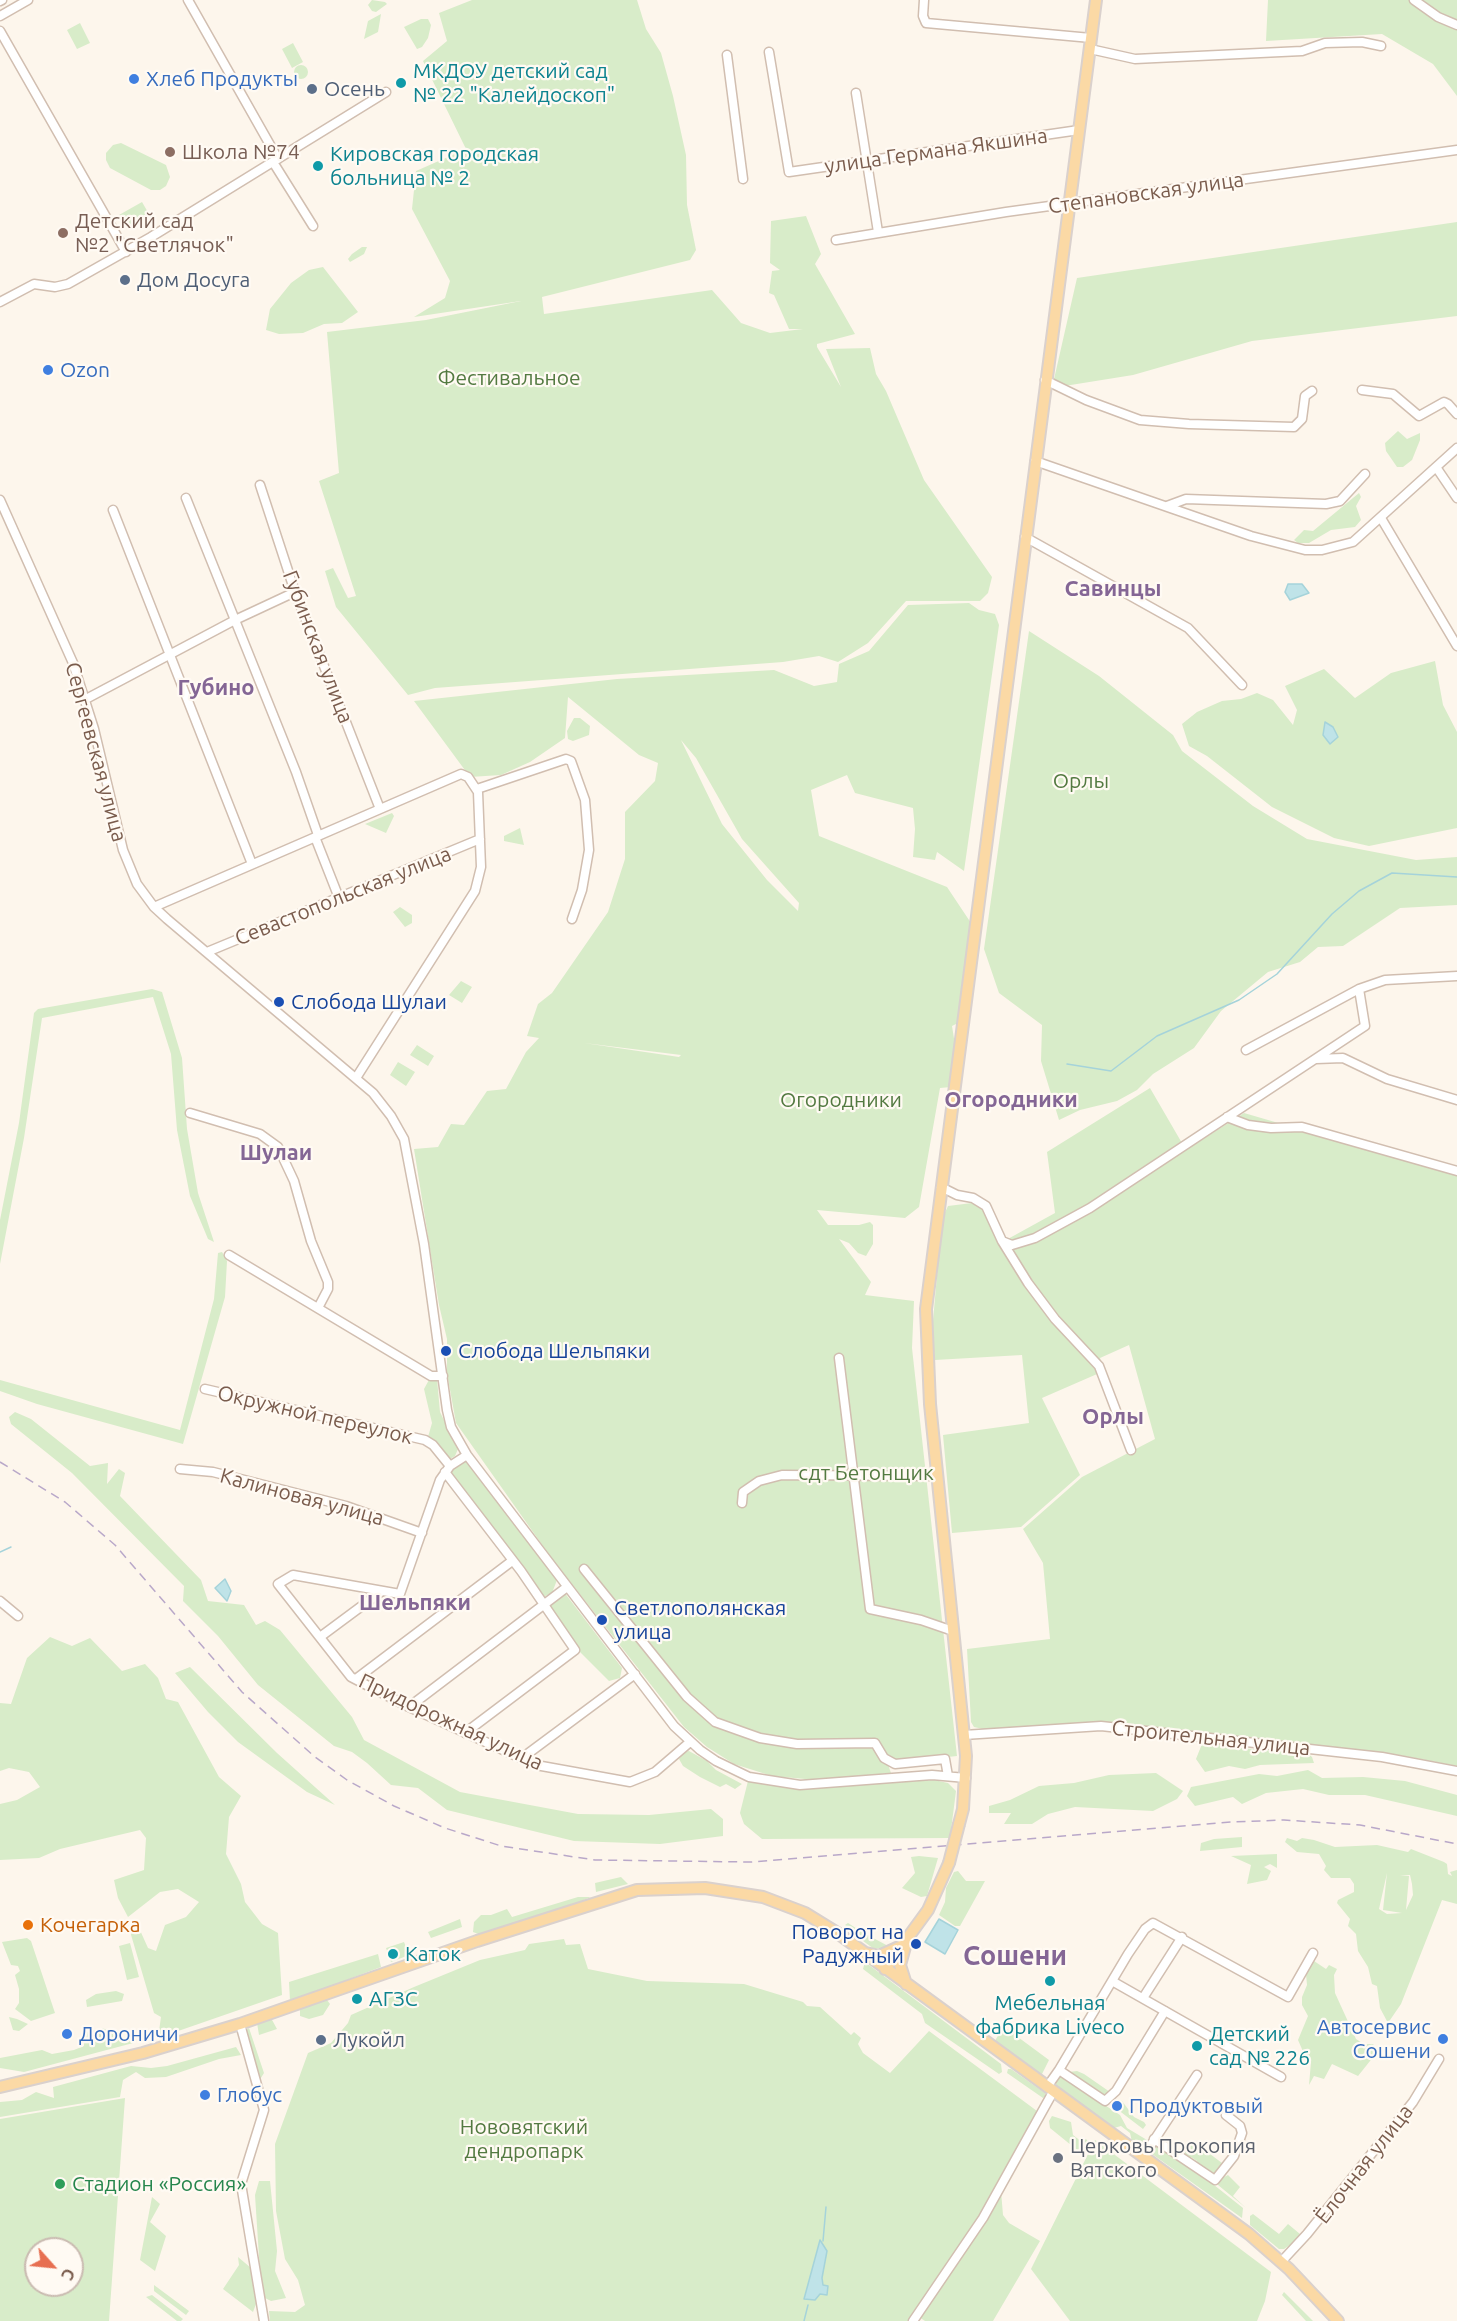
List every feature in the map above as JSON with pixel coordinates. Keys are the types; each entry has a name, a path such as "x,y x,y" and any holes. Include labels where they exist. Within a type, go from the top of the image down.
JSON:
{"main road":[{"path":"885,1969 928,1910 949,1863 959,1824 966,1778 964,1735 928,1386 926,1309 1096,0"},
{"path":"0,2087 143,2053 240,2024 530,1924 638,1890 705,1888 763,1897 819,1920 1248,2234 1281,2262 1338,2321"},
{"path":"865,1953 887,1954 908,1939"},
{"path":"907,1985 900,1965 908,1939"}],"street":[{"path":"0,16 28,0"},
{"path":"188,0 313,226"},
{"path":"924,0 923,16 926,23 1090,43 1135,58 1228,56 1302,51 1325,43 1362,42 1381,46"},
{"path":"1414,0 1457,25"},
{"path":"0,31 126,252"},
{"name":"улица Германа Якшина","path":"770,52 789,172 1079,130"},
{"path":"727,55 743,179"},
{"path":"0,302 34,284 56,287 68,284 126,252 386,92"},
{"path":"856,93 878,232"},
{"name":"Степановская улица","path":"836,240 1069,203 1457,150"},
{"path":"1045,380 1086,400 1140,420 1189,424 1294,427 1302,419 1305,396 1312,391"},
{"path":"1362,390 1393,394 1419,416 1444,402 1451,406 1457,414"},
{"path":"1035,461 1251,536 1305,550 1322,550 1353,542 1457,448"},
{"path":"1436,467 1457,498"},
{"path":"1167,506 1186,499 1326,504 1340,501 1365,474"},
{"name":"Губинская улица","path":"260,485 295,592 380,809"},
{"path":"186,498 339,898"},
{"name":"Сергеевская улица","path":"0,500 73,663 86,699 128,868 154,907 356,1078 386,1108 404,1139 423,1237 451,1426 467,1455 634,1674 690,1742 716,1761 738,1773 781,1783 819,1785 948,1776 966,1778"},
{"path":"113,510 252,864"},
{"path":"1381,518 1457,646"},
{"path":"1025,537 1188,628 1242,685"},
{"path":"86,699 234,620 295,592"},
{"path":"477,789 566,759 571,761 585,800 589,850 582,890 572,919"},
{"path":"154,907 461,774 471,780 477,789 481,867 471,900 356,1078"},
{"name":"Севастопольская улица","path":"207,952 480,839"},
{"path":"1246,1050 1359,989 1385,980 1457,976"},
{"path":"1002,1241 1012,1245 1023,1243 1090,1208 1365,1026 1359,989"},
{"path":"1316,1059 1344,1058 1387,1079 1457,1100"},
{"path":"190,1113 260,1134 278,1147 294,1181 311,1241 328,1282 328,1289 318,1308"},
{"path":"1227,1118 1248,1125 1271,1128 1302,1127 1457,1171"},
{"path":"941,1188 957,1195 973,1198 986,1206 1002,1241 1028,1283 1055,1319 1099,1366 1131,1450"},
{"path":"229,1255 431,1376 443,1376"},
{"path":"839,1358 870,1609 921,1620 953,1631"},
{"name":"Окружной переулок","path":"205,1389 425,1440 433,1444 447,1469 575,1650 465,1733"},
{"path":"320,1637 382,1591 400,1594 447,1469 467,1455"},
{"name":"Калиновая улица","path":"180,1469 213,1473 345,1506 422,1533"},
{"path":"742,1503 742,1492 759,1481 783,1475 937,1476"},
{"path":"356,1679 512,1561"},
{"path":"584,1569 687,1697 715,1722 760,1738 797,1744 875,1743 884,1758 895,1764 945,1759 948,1776"},
{"name":"Придорожная улица","path":"382,1591 293,1575 278,1584 356,1679 408,1707 536,1765 624,1783 655,1772 690,1742"},
{"path":"408,1707 567,1587"},
{"path":"0,1601 18,1616"},
{"path":"522,1758 634,1674"},
{"name":"Строительная улица","path":"964,1735 1101,1726 1382,1757 1457,1771"},
{"path":"913,2321 983,2218 1059,2070 1145,1929 1153,1923 1288,1997 1313,1953"},
{"path":"1143,1998 1182,1937"},
{"path":"1112,1981 1281,2077"},
{"path":"1059,2070 1105,2101 1116,2091 1165,2011"},
{"path":"240,2024 264,2110 241,2184 264,2321"},
{"name":"Ёлочная улица","path":"1281,2262 1307,2234 1413,2102 1439,2060"},
{"path":"1143,2157 1197,2075"},
{"path":"1154,2139 1215,2181 1234,2156 1242,2133 1240,2126 1226,2115"}],"green space":[{"path":"372,0 387,4 376,12 372,11 368,5"},
{"name":"Фестивальное","path":"472,0 637,0 646,29 661,53 673,96 686,155 687,205 696,250 690,260 542,297 544,314 712,290 741,323 770,333 803,329 789,329 774,295 769,293 772,271 780,270 770,263 771,221 806,216 821,254 815,264 855,334 817,344 817,347 841,387 826,349 870,348 876,374 886,391 924,480 992,577 988,593 980,601 906,601 868,643 838,662 819,656 783,662 435,688 408,695 336,607 325,571 333,568 348,598 356,596 319,481 339,473 327,332 426,320 521,301 414,317 445,298 450,281 412,209 416,171 466,149 423,61 447,41 439,13"},
{"path":"1268,0 1457,0 1457,96 1433,64 1382,34 1266,41"},
{"path":"381,14 378,32 364,39 368,21"},
{"path":"421,19 428,19 431,25 428,38 422,47 417,49 404,27"},
{"path":"80,23 90,43 77,49 67,30"},
{"path":"293,43 303,62 292,68 282,49"},
{"path":"301,65 306,67 308,72 306,77 301,79 296,77 294,72 296,67"},
{"path":"121,143 166,165 170,177 166,186 160,190 151,190 110,168 106,160 106,153 113,145"},
{"path":"142,202 149,214 125,227 119,215"},
{"path":"1457,222 1457,316 1252,341 1133,375 1052,388 1077,278"},
{"path":"362,247 367,247 364,254 350,262 348,259 352,254"},
{"path":"323,267 358,312 342,323 324,324 303,333 279,334 266,330 270,309 291,283 309,270"},
{"path":"1398,431 1407,439 1420,433 1420,440 1412,460 1403,467 1397,467 1386,451 1385,443"},
{"path":"1359,493 1361,497 1356,506 1361,520 1355,527 1331,530 1309,543 1298,543 1294,540 1304,530 1313,531"},
{"name":"сдт Бетонщик","path":"969,603 979,610 995,614 999,625 964,871 937,852 935,860 913,857 915,829 913,808 855,793 847,775 811,790 819,836 947,887 971,923 958,1023 952,1026 956,1051 951,1087 940,1088 919,1207 905,1218 817,1210 828,1225 859,1225 870,1222 873,1225 873,1244 866,1256 858,1253 849,1243 839,1239 871,1282 865,1295 914,1301 912,1348 957,1756 901,1762 886,1759 891,1773 816,1780 772,1776 734,1764 707,1747 684,1727 550,1556 456,1423 447,1373 447,1339 439,1305 414,1149 438,1147 451,1124 464,1125 487,1091 506,1089 526,1052 539,1038 527,1036 538,1004 552,993 608,912 625,859 625,812 655,781 658,763 639,755 568,697 565,738 530,762 501,775 470,777 414,701 617,679 774,670 814,686 837,682 839,664 869,651 908,605","holes":["681,740 696,758 742,839 799,903 798,911 767,880 722,824","584,1043 681,1055 679,1057"]},
{"path":"1029,631 1099,676 1173,735 1182,751 1253,806 1307,839 1416,860 1457,857 1457,905 1400,908 1343,946 1318,947 1300,962 1268,972 1221,1011 1194,1048 1153,1074 1137,1090 1117,1101 1080,1110 1059,1120 1041,1061 1042,1025 999,993 984,949"},
{"path":"1435,661 1443,705 1457,732 1457,828 1369,846 1334,838 1272,807 1207,756 1189,746 1182,724 1197,712 1222,701 1241,699 1257,693 1273,700 1293,725 1297,710 1285,686 1324,669 1355,698 1391,673"},
{"path":"574,718 580,718 590,726 589,735 573,741 568,739 567,731"},
{"path":"392,813 394,816 386,833 365,824"},
{"path":"520,828 524,845 504,841 504,836"},
{"path":"400,907 412,915 412,923 405,927 393,912"},
{"path":"461,981 472,987 462,1003 449,995"},
{"path":"152,989 162,992 182,1058 187,1129 198,1193 214,1242 208,1239 190,1196 177,1130 171,1054 153,997 42,1018 24,1138 0,1264 0,1220 19,1123 34,1013 38,1009"},
{"path":"417,1045 434,1056 428,1066 410,1055"},
{"path":"398,1062 415,1072 406,1086 390,1075"},
{"path":"1150,1088 1186,1150 1244,1113 1457,1175 1457,1766 1405,1756 1097,1723 983,1729 974,1727 971,1722 967,1649 1050,1639 1043,1563 1023,1529 1082,1477 1155,1439 1129,1345 1100,1358 1104,1371 1042,1398 1080,1475 1021,1527 952,1533 943,1435 1029,1423 1022,1355 935,1360 932,1332 942,1219 948,1206 972,1203 986,1211 1006,1240 1055,1213 1047,1152"},
{"path":"222,1252 227,1261 225,1297 183,1444 37,1404 0,1391 0,1380 180,1430 214,1299 218,1253"},
{"path":"430,1378 437,1379 440,1412 458,1449 455,1456 450,1459 428,1437 432,1423 424,1389"},
{"path":"15,1412 31,1419 90,1466 108,1463 107,1484 119,1469 125,1473 120,1496 201,1580 208,1601 244,1605 256,1625 265,1621 280,1630 352,1717 364,1740 460,1792 578,1814 649,1815 711,1809 723,1819 723,1836 660,1844 574,1841 447,1810 418,1788 391,1785 367,1763 352,1752 334,1746 258,1685 218,1636 183,1601 184,1586 72,1473 11,1424 9,1417"},
{"path":"462,1460 466,1461 557,1580 552,1593 543,1597 450,1474 451,1468"},
{"path":"564,1592 622,1668 620,1678 609,1681 577,1649 547,1606"},
{"path":"50,1637 72,1646 90,1638 122,1671 145,1664 158,1678 166,1699 178,1702 219,1777 241,1796 229,1817 226,1854 241,1884 245,1902 262,1924 278,1933 282,1995 158,2038 161,2017 154,2013 129,1928 139,1928 148,1948 156,1951 165,1925 186,1917 199,1902 178,1889 160,1892 128,1917 118,1898 114,1880 144,1870 146,1838 140,1830 60,1849 39,1858 0,1860 0,1804 17,1800 40,1787 29,1772 9,1768 0,1771 0,1703 11,1704 27,1658"},
{"path":"190,1667 277,1753 335,1805 307,1792 238,1742 208,1712 175,1673"},
{"path":"1211,1742 1226,1747 1307,1753 1312,1757 1314,1763 1260,1765 1245,1769 1229,1766 1205,1772 1196,1759 1202,1744"},
{"path":"689,1751 707,1761 716,1770 742,1784 735,1789 726,1784 720,1787 700,1777 683,1766 679,1759 684,1752"},
{"path":"1308,1770 1322,1778 1363,1777 1405,1781 1457,1795 1457,1816 1365,1795 1329,1795 1303,1789 1266,1793 1242,1804 1233,1797 1195,1806 1187,1796 1191,1787 1259,1774 1277,1776"},
{"path":"1156,1773 1183,1791 1177,1799 1153,1811 1075,1807 1048,1814 1032,1824 1004,1824 1011,1813 989,1813 989,1806 1010,1800 1039,1786 1074,1783 1109,1775"},
{"path":"934,1780 948,1783 956,1791 950,1838 762,1839 744,1824 740,1813 748,1781 799,1789"},
{"path":"1242,1837 1242,1847 1200,1851 1201,1843 1214,1839"},
{"path":"1287,1838 1297,1841 1302,1838 1335,1847 1377,1845 1408,1852 1411,1849 1444,1862 1447,1864 1448,1874 1452,1876 1450,1872 1457,1870 1457,1904 1442,1900 1401,2004 1388,2023 1380,2008 1377,1986 1372,1984 1368,1967 1358,1951 1356,1934 1348,1926 1350,1919 1337,1903 1338,1900 1354,1892 1354,1884 1350,1878 1331,1878 1324,1870 1326,1866 1319,1854 1297,1852 1285,1842","holes":["1387,1873 1383,1910 1402,1913 1387,1914 1379,1909","1400,1875 1410,1875 1412,1884 1413,1895 1406,1910 1409,1876"]},
{"path":"1277,1854 1277,1868 1270,1864 1264,1867 1271,1871 1267,1880 1247,1884 1251,1865 1231,1856"},
{"path":"911,1857 938,1858 927,1896 921,1897 902,1888 915,1873"},
{"path":"958,1871 966,1881 985,1881 960,1926 955,1926 939,1915 945,1902 946,1888 954,1872"},
{"path":"621,1877 628,1884 596,1892 595,1883"},
{"path":"578,1897 591,1897 545,1916 481,1935 473,1932 474,1922 481,1915 491,1915 507,1909 512,1917"},
{"path":"460,1919 462,1927 431,1938 428,1932"},
{"path":"848,1923 890,1947 874,1949 845,1925"},
{"path":"27,1938 31,1941 55,2013 31,2021 15,2009 19,2003 19,1989 15,1975 20,1971 18,1966 11,1965 2,1942"},
{"name":"Нововятский дендропарк","path":"564,1939 566,1945 580,1944 588,1969 647,1981 744,1984 803,2002 807,2006 820,2007 851,2035 854,2032 861,2038 858,2044 863,2053 890,2073 929,2031 1037,2111 981,2213 909,2321 270,2321 269,2311 295,2312 305,2305 298,2280 285,2259 276,2211 275,2144 308,2053 331,2043 348,2023 351,2015 480,1960 525,1950 529,1944"},
{"path":"404,1942 409,1955 391,1962 386,1948"},
{"path":"130,1943 139,1977 127,1980 119,1946"},
{"path":"378,1954 381,1967 290,2001 289,1982"},
{"path":"1314,1961 1326,1969 1329,1965 1337,1969 1334,1975 1335,1993 1356,2039 1364,2044 1373,2044 1378,2051 1358,2076 1332,2064 1324,2079 1314,2076 1309,2085 1311,2062 1305,2056 1298,2040 1308,2016 1302,2005 1302,1997 1307,1985 1306,1974"},
{"path":"865,1962 1001,2064 1002,2072 999,2074 925,2023 922,2014 863,1969"},
{"path":"116,1991 124,1994 122,2001 87,2007 86,2000 96,1994"},
{"path":"327,2000 330,2004 323,2015 309,2019 300,2016 300,2009"},
{"path":"9,2017 28,2024 19,2031 13,2030"},
{"path":"271,2018 277,2029 259,2035 257,2023"},
{"path":"1003,2026 1049,2060 1042,2074 1037,2074 998,2046 995,2041"},
{"path":"102,2028 110,2031 117,2039 134,2036 133,2043 24,2072 0,2068 0,2058 42,2050 52,2054 74,2050 84,2046 84,2033"},
{"path":"249,2028 264,2073 259,2081 245,2031"},
{"path":"236,2047 241,2055 219,2059 166,2077 145,2078 136,2072 123,2080 120,2097 0,2117 0,2102 22,2100 36,2092 54,2098 53,2087 131,2066 151,2068 167,2066"},
{"path":"1008,2069 1045,2093 1045,2096 1043,2098 1007,2073"},
{"path":"1077,2071 1110,2092 1104,2098 1068,2076 1069,2072"},
{"path":"1059,2075 1120,2115 1127,2128 1147,2140 1143,2149 1132,2142 1130,2133 1121,2126 1114,2128 1054,2083"},
{"name":"Стадион «Россия»","path":"125,2098 109,2321 0,2321 0,2119"},
{"path":"1116,2099 1122,2101 1134,2117 1144,2122 1146,2125 1143,2129 1113,2106"},
{"path":"1052,2116 1071,2122 1073,2135 1082,2142 1086,2139 1090,2144 1082,2154 1050,2128 1049,2121"},
{"path":"1161,2138 1181,2151 1188,2149 1194,2142 1226,2166 1217,2177 1198,2165 1197,2161 1191,2157 1186,2157 1160,2140"},
{"path":"1095,2140 1271,2272 1265,2301 1257,2321 1070,2321 1031,2269"},
{"path":"1153,2146 1160,2146 1194,2169 1243,2208 1242,2218 1152,2154"},
{"path":"1228,2175 1240,2187 1233,2196 1246,2208 1218,2185 1218,2180"},
{"path":"259,2181 270,2181 277,2251 275,2271 286,2298 271,2301 263,2297 260,2272 255,2195"},
{"path":"1001,2191 1003,2215 1009,2223 1040,2241 993,2321 925,2321 919,2317 974,2240"},
{"path":"152,2197 160,2204 150,2222 166,2236 155,2271 140,2260"},
{"path":"1253,2214 1279,2234 1288,2224 1300,2234 1293,2243 1284,2249 1279,2249 1250,2225 1250,2216"},
{"path":"238,2257 251,2268 256,2304 253,2312 223,2289 239,2265"},
{"path":"154,2285 189,2311 186,2315 154,2291"},
{"path":"1284,2292 1313,2321 1306,2321 1282,2295"},
{"path":"152,2295 183,2319 177,2321 146,2297"}],"water":[{"path":"1288,584 1302,584 1309,593 1290,600 1285,592"},
{"path":"1325,722 1333,727 1338,737 1330,744 1323,735"},
{"path":"225,1579 231,1591 227,1601 215,1588"},
{"path":"939,1919 958,1930 945,1954 925,1942"},
{"path":"820,2240 827,2251 822,2278 823,2285 828,2286 827,2295 820,2294 815,2300 804,2299"}],"waterway":[{"path":"1067,1064 1111,1071 1157,1036 1239,1000 1277,974 1332,914 1359,891 1392,873 1457,877"},
{"path":"0,1552 11,1547"},
{"path":"823,2241 826,2207"},
{"path":"804,2321 808,2305"}],"railway":[{"path":"0,1462 65,1502 115,1545 242,1692 315,1757 347,1780 394,1806 445,1828 501,1846 595,1860 751,1862 1231,1822 1284,1820 1360,1825 1457,1844"}],"place":[{"name":"Хлеб Продукты","path":"134,79"},
{"name":"МКДОУ детский сад № 22 \"Калейдоскоп\"","path":"401,83"},
{"name":"Осень","path":"312,89"},
{"name":"Школа №74","path":"170,152"},
{"name":"Кировская городская больница № 2","path":"318,166"},
{"name":"Детский сад №2 \"Светлячок\"","path":"63,233"},
{"name":"Дом Досуга","path":"125,280"},
{"name":"Ozon","path":"48,370"},
{"name":"Слобода Шулаи","path":"279,1002"},
{"name":"Слобода Шельпяки","path":"446,1351"},
{"name":"Светлополянская улица","path":"602,1620"},
{"name":"Кочегарка","path":"28,1925"},
{"name":"Поворот на Радужный","path":"916,1944"},
{"name":"Каток","path":"393,1954"},
{"name":"Мебельная фабрика Liveco","path":"1050,1981"},
{"name":"АГЗС","path":"357,1999"},
{"name":"Дороничи","path":"67,2034"},
{"name":"Автосервис Сошени","path":"1443,2039"},
{"name":"Лукойл","path":"321,2040"},
{"name":"Детский сад № 226","path":"1197,2046"},
{"name":"Глобус","path":"205,2095"},
{"name":"Продуктовый","path":"1117,2106"},
{"name":"Церковь Прокопия Вятского","path":"1058,2158"},
{"name":"Стадион «Россия»","path":"60,2184"}],"district":[{"name":"Савинцы","path":"1113,589"},
{"name":"Губино","path":"216,688"},
{"name":"Огородники","path":"1011,1100"},
{"name":"Шулаи","path":"276,1153"},
{"name":"Орлы","path":"1113,1417"},
{"name":"Шельпяки","path":"415,1603"},
{"name":"Сошени","path":"1015,1956"}]}
